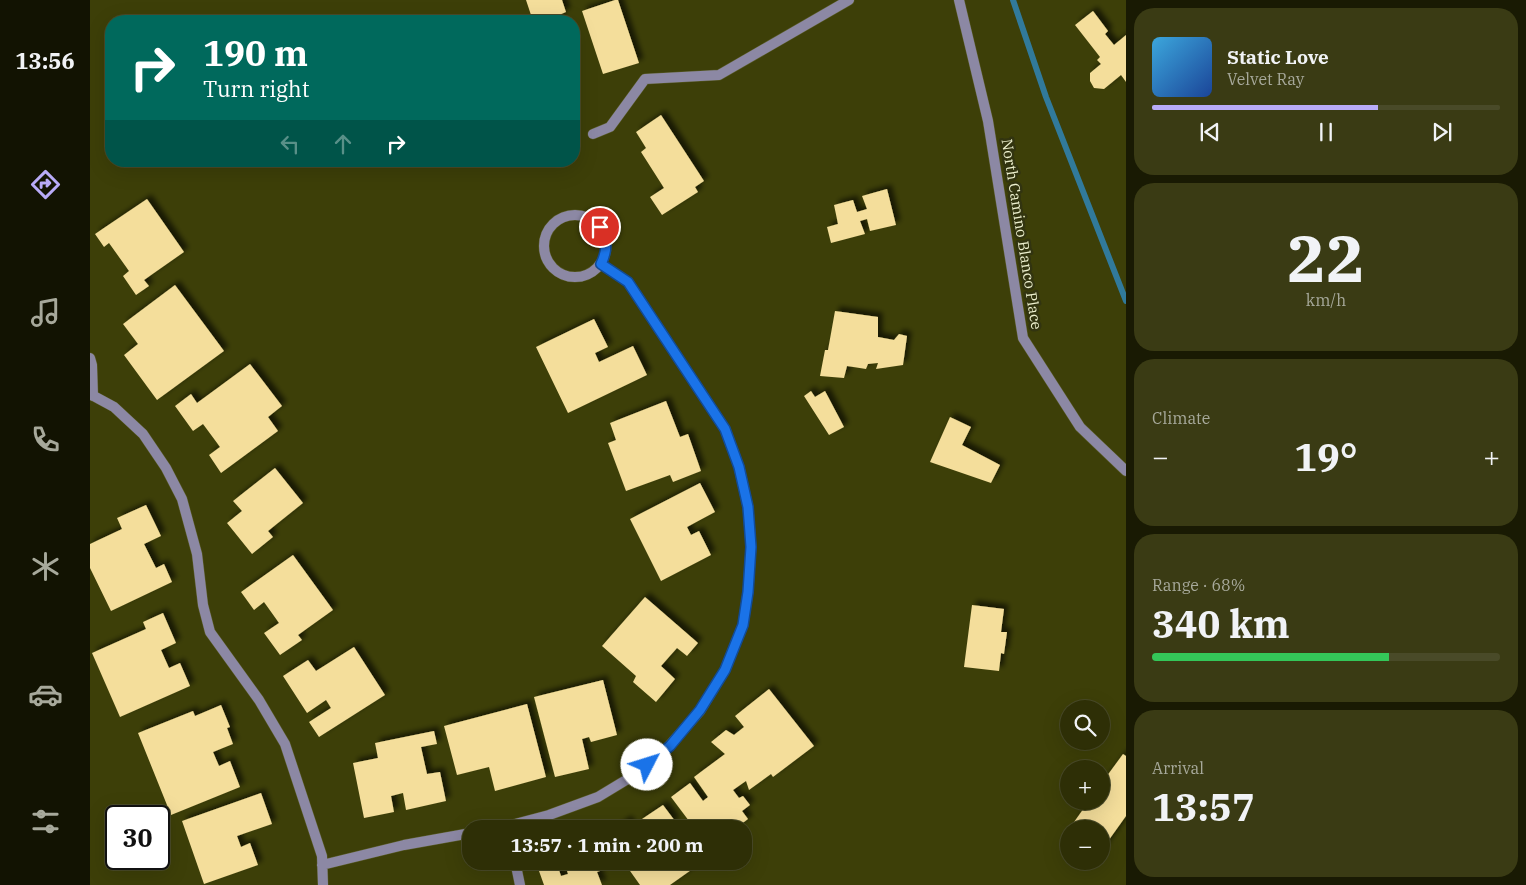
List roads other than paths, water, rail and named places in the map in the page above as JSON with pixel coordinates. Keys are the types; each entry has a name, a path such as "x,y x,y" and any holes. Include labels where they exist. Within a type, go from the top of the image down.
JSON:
{"street":[{"path":"593,134 610,127 645,79 719,75 849,0"},
{"name":"North Camino Blanco Place","path":"959,0 988,121 1023,338 1080,427 1126,471"},
{"path":"579,215 592,220 600,227 606,239 606,251 601,264 593,272 583,277 569,277 558,273 549,264 544,255 543,242 546,232 556,221 567,216 579,215"},
{"path":"531,820 598,797 636,774 670,746 700,710 725,670 743,625 748,592 751,547 748,507 739,467 725,429 628,282 601,264"},
{"path":"90,358 92,365 92,395 114,407 143,434 166,468 182,499 197,554 203,605 210,632 259,700 285,744 322,856 323,885"},
{"path":"322,866 404,846 462,835"},
{"path":"517,870 520,885"}],"waterway":[{"path":"1013,0 1046,97 1126,301"}]}
